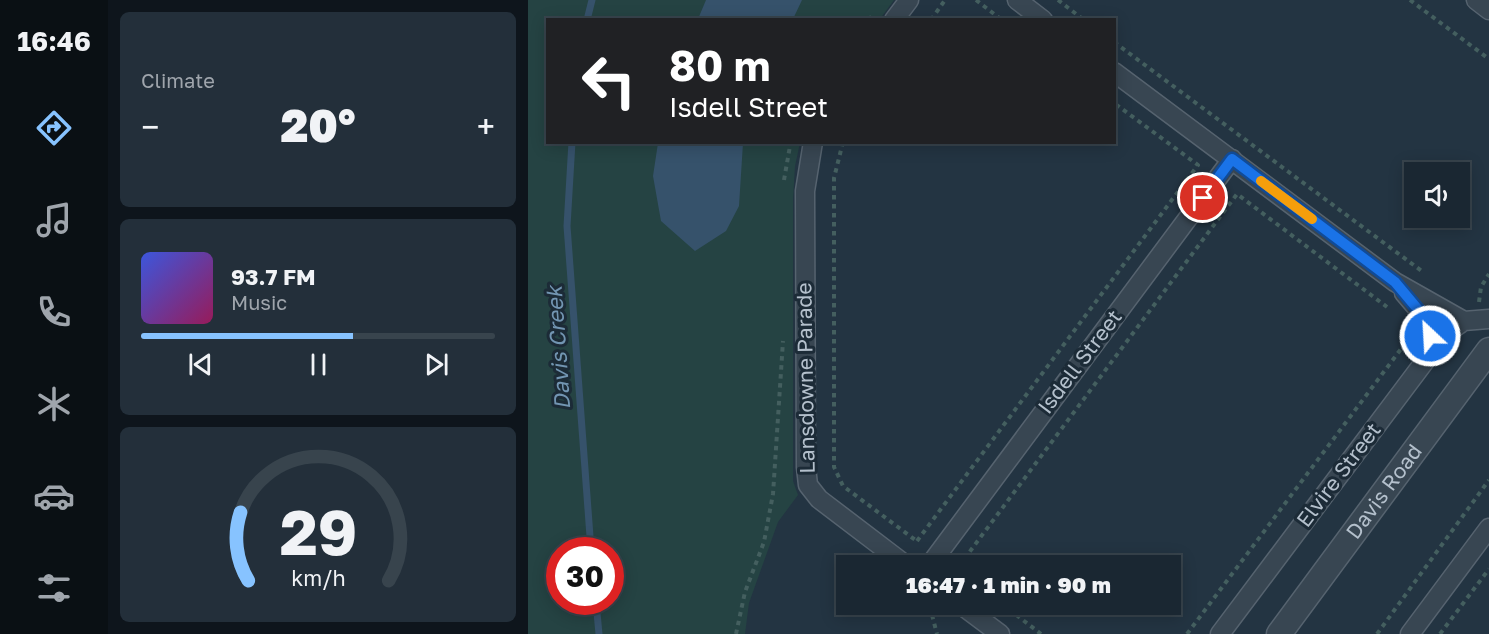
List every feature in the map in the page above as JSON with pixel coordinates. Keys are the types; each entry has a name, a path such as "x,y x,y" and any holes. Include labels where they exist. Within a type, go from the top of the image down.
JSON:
{"street":[{"path":"896,18 909,0"},
{"path":"1017,0 1040,18"},
{"path":"1476,0 1489,10"},
{"path":"1116,73 1395,282 1464,321 1489,319"},
{"name":"Lansdowne Parade","path":"813,144 805,190 808,485 819,500 893,555"},
{"name":"Isdell Street","path":"937,555 1232,159"},
{"path":"1395,282 1421,313 1434,348"},
{"name":"Elvire Street","path":"1220,634 1434,348 1447,333 1464,321"},
{"name":"Davis Road","path":"1279,634 1489,350"},
{"path":"1410,634 1489,528"},
{"path":"975,615 1000,634"}],"path":[{"path":"932,18 945,0"},
{"path":"975,0 999,18"},
{"path":"1058,0 1081,18"},
{"path":"1410,0 1489,59"},
{"path":"1116,43 1430,277"},
{"path":"842,144 834,178 834,467 843,486 917,541 1198,165 1116,105"},
{"path":"783,189 791,144"},
{"path":"967,555 1237,194 1397,314"},
{"path":"1187,634 1416,328"},
{"path":"736,634 745,592 764,542 773,494 783,340"},
{"path":"1377,634 1489,480"},
{"path":"1440,634 1489,568"},
{"path":"932,615 937,634"},
{"path":"1016,615 1041,634"}],"green space":[{"path":"528,0 894,0 881,18 546,18 546,144 800,144 795,166 793,200 793,481 798,495 778,522 749,603 745,634 528,634"}],"water":[{"path":"706,0 802,0 793,18 698,18"},
{"path":"658,144 743,144 739,206 726,231 695,251 661,221 653,176"}],"waterway":[{"name":"Davis Creek","path":"588,18 592,0"},
{"name":"Davis Creek","path":"572,144 567,226 590,537"},
{"name":"Davis Creek","path":"597,615 599,634"}],"slow traffic":[{"path":"1261,181 1312,219"}],"route":[{"path":"1203,198 1232,159 1395,282 1421,313 1430,336"}]}
